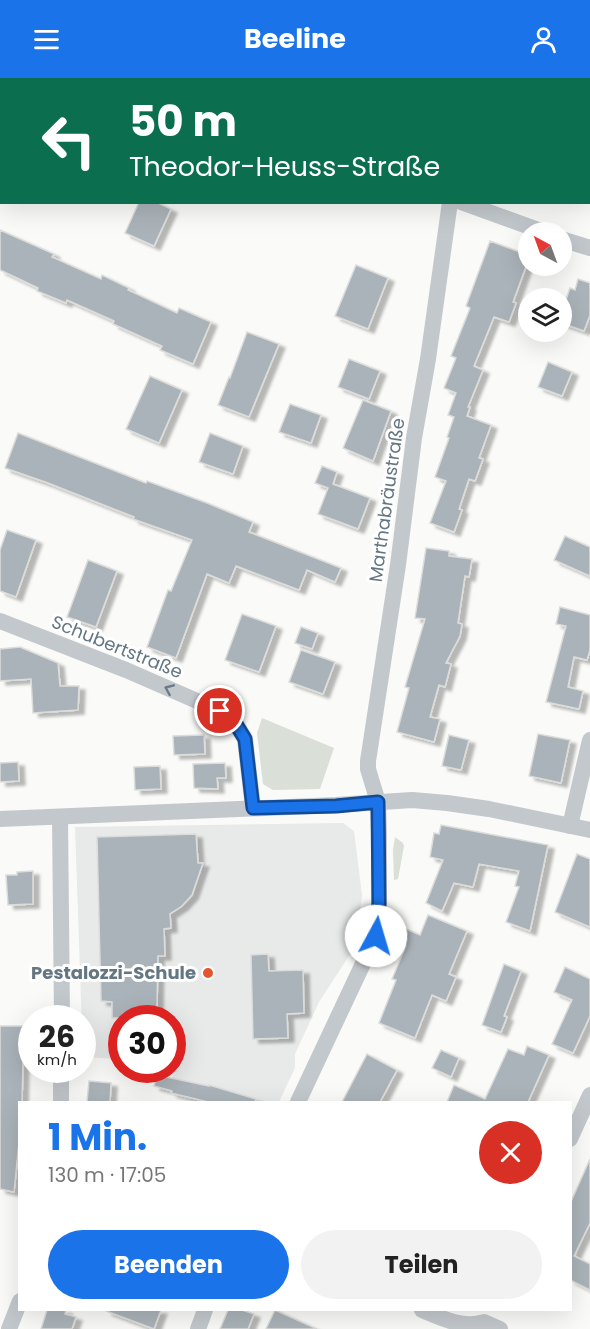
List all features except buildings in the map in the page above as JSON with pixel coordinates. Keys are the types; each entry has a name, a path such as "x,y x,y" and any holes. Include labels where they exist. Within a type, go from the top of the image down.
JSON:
{"street":[{"name":"Marthabräustraße","path":"298,1101 376,936 379,892 378,802 368,769 368,761 450,204"},
{"path":"467,204 518,223"},
{"path":"572,243 590,249"},
{"name":"Schubertstraße","path":"0,621 126,670 220,711 234,721 245,739 253,808"},
{"path":"570,826 590,740"},
{"path":"0,819 336,806 412,800 447,803 590,830"},
{"path":"60,817 62,1005"},
{"path":"61,1083 62,1101"},
{"path":"572,1135 590,1095"},
{"path":"9,1329 18,1306"},
{"path":"198,1329 205,1311"},
{"path":"424,1311 446,1320 474,1326 491,1320"}],"shaded area":[{"path":"262,718 334,748 320,789 273,790 263,784 257,733"},
{"name":"Pestalozzi-Schule","path":"343,823 354,831 362,895 356,945 319,1002 295,1054 295,1068 279,1101 197,1101 170,1093 172,1083 186,1083 186,1005 108,1005 108,1058 96,1058 96,1005 81,1005 75,827"},
{"path":"395,837 404,846 398,879 394,880 393,850"}],"place":[{"name":"Pestalozzi-Schule","path":"208,973"}],"route":[{"path":"220,711 234,721 245,739 253,808 336,806 378,802 380,840 376,936"}]}
